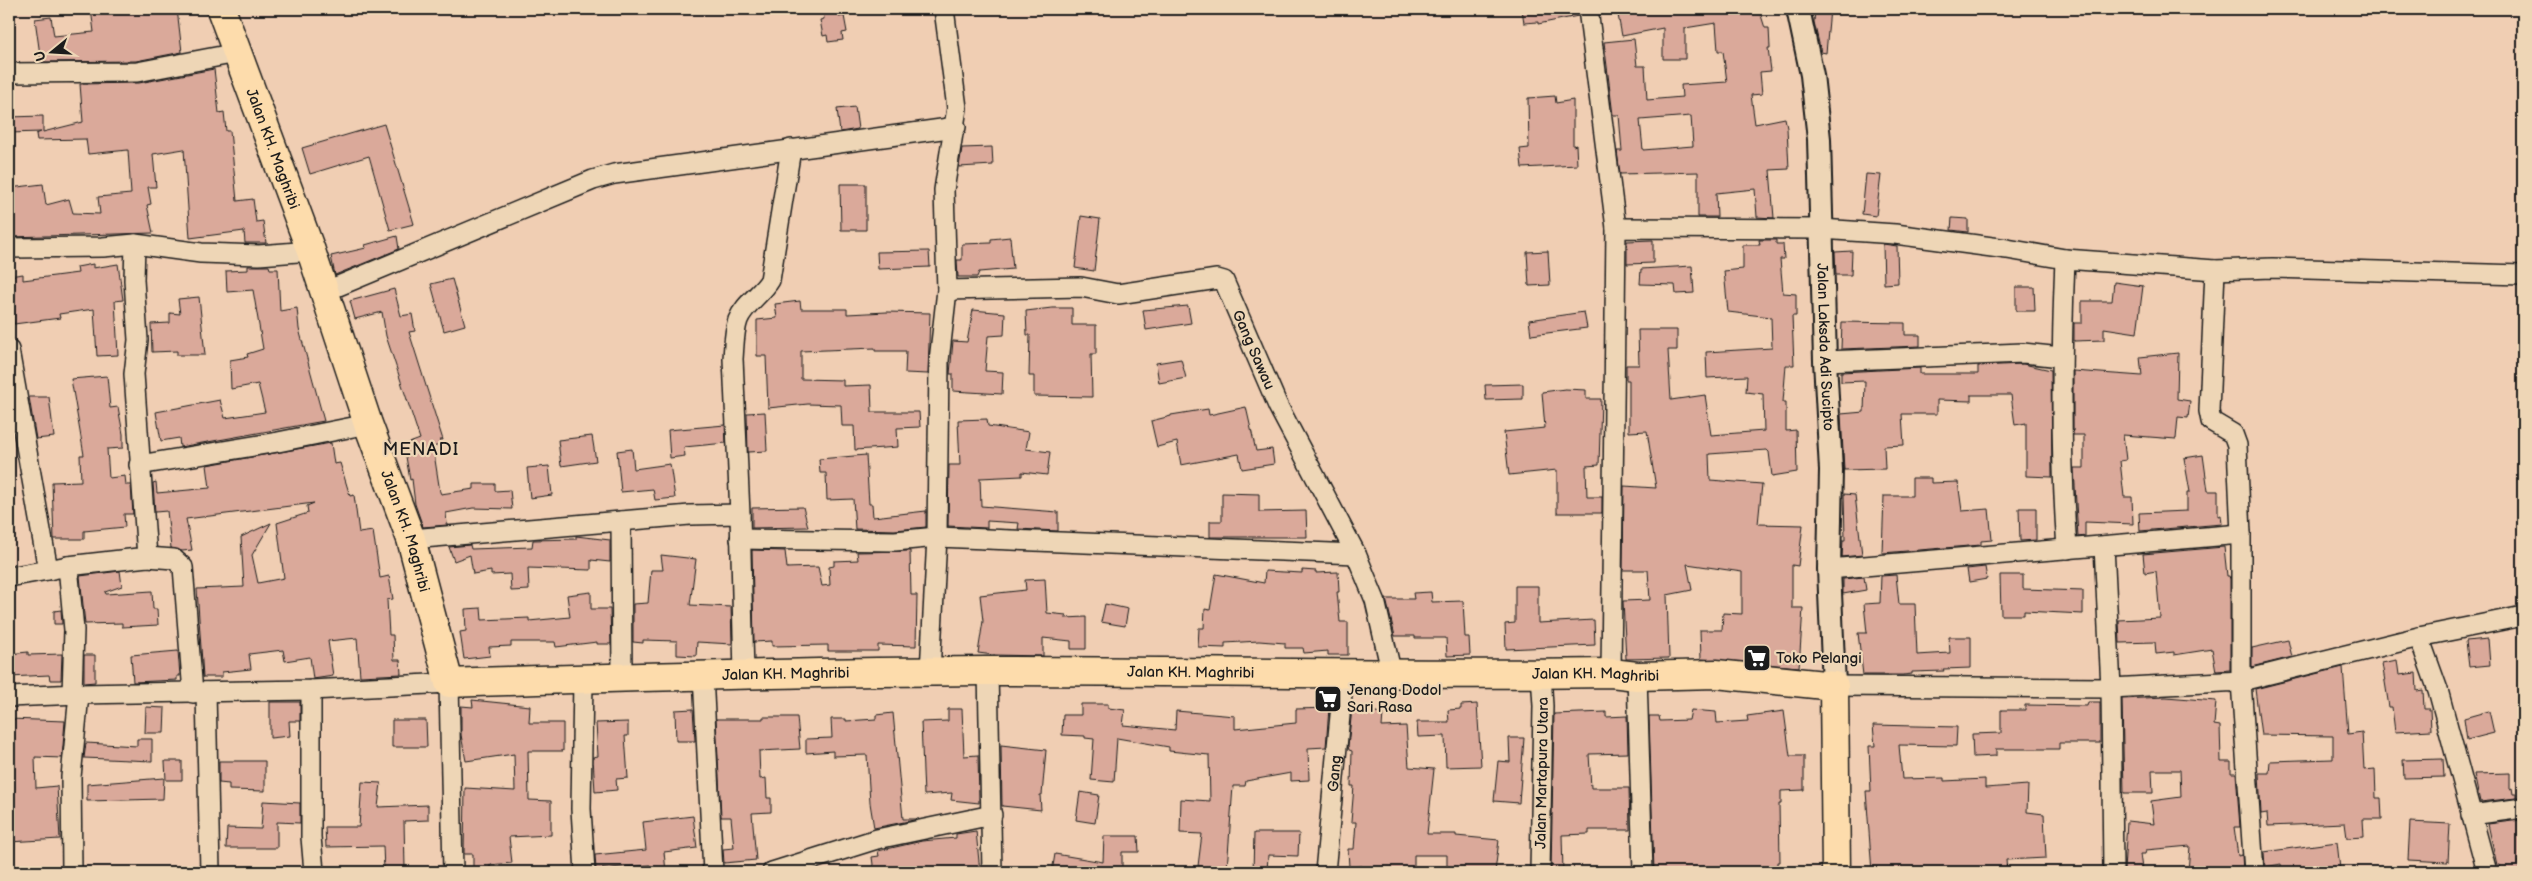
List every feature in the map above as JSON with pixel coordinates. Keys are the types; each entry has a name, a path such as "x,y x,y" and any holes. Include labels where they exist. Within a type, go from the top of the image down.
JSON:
{"highway":[{"name":"Jalan KH. Maghribi","path":"221,9 311,251 368,424 411,539 449,683 703,675 988,671 1392,675 1611,673 1637,676 1716,674 1834,686"},
{"path":"1834,686 1836,872"}],"street":[{"path":"930,672 937,537 939,361 947,290 944,190 956,127 957,108 944,9"},
{"path":"1588,9 1616,228 1611,673"},
{"name":"Jalan Laksda Adi Sucipto","path":"1798,9 1812,75 1818,130 1825,361 1831,470 1829,569 1834,686"},
{"path":"9,73 137,72 237,53"},
{"path":"324,292 593,180 614,174 956,127"},
{"path":"744,675 740,514 732,359 738,320 765,290 770,280 791,149"},
{"path":"1616,228 1821,229 1895,234 2065,259 2215,270 2272,268 2523,275"},
{"path":"9,248 103,247 135,244 200,253 260,255 311,251"},
{"path":"135,244 134,280 138,340 134,374 147,557"},
{"path":"2065,259 2061,357 2061,472 2067,549"},
{"path":"2215,270 2209,411 2211,421 2233,434 2237,445 2241,534 2241,681 2254,872"},
{"name":"Gang Sawau","path":"947,290 1081,287 1118,294 1222,280 1226,284 1278,406 1356,554 1375,600 1392,675"},
{"path":"9,350 48,570"},
{"path":"1825,361 2023,353 2061,357"},
{"path":"139,465 278,442 368,424"},
{"path":"411,539 690,515 740,514"},
{"path":"621,521 622,678"},
{"path":"1829,569 2241,534"},
{"path":"740,539 895,541 937,537 1356,554"},
{"path":"2104,546 2111,688 2112,872"},
{"path":"9,577 68,566 147,557 174,559 183,567 200,692 210,872"},
{"path":"68,566 74,630 75,694 71,777 72,872"},
{"path":"1834,686 2111,688 2241,681 2419,637 2523,616"},
{"path":"2419,637 2438,690 2487,872"},
{"path":"988,671 992,872"},
{"name":"Gang","path":"1325,872 1344,674"},
{"name":"Jalan Martapura Utara","path":"1540,872 1543,706 1541,674"},
{"path":"703,675 713,872"},
{"path":"1637,676 1643,872"},
{"path":"583,679 582,809 585,872"},
{"path":"9,697 310,690 449,683 453,872"},
{"path":"310,690 311,837 314,872"},
{"path":"2472,815 2523,808"},
{"path":"773,872 877,839 992,815"}],"building":[{"path":"91,9 177,9 182,52 136,61 41,62 35,19 51,17 54,36 94,32"},
{"path":"823,9 838,9 839,17 844,16 847,32 842,33 843,40 828,42 827,35 823,36 820,20 824,19"},
{"path":"1522,9 1577,9 1578,16 1538,24 1538,22 1524,23"},
{"path":"1649,9 1759,9 1765,28 1769,28 1770,48 1768,48 1771,71 1760,72 1762,94 1751,95 1755,124 1785,118 1787,128 1789,169 1770,170 1774,218 1757,217 1755,189 1716,193 1717,217 1698,217 1698,172 1620,174 1617,151 1622,151 1619,115 1613,115 1604,42 1634,39 1637,66 1645,66 1647,100 1682,97 1681,85 1727,82 1723,51 1718,51 1716,23 1685,28 1685,59 1663,59 1663,28 1622,36 1618,15","holes":["1691,116 1693,146 1643,150 1640,120"]},
{"path":"1815,9 1830,9 1826,53 1821,52 1814,22"},
{"path":"214,69 219,113 224,112 226,131 230,131 237,201 253,199 256,222 263,221 266,243 245,243 244,231 190,238 184,149 153,154 156,187 148,187 151,204 147,205 153,233 9,237 9,188 43,184 46,205 69,199 73,213 100,214 98,197 131,194 128,150 88,154 86,139 37,140 36,134 41,132 9,133 9,117 43,116 43,132 83,122 80,84 139,83"},
{"path":"1555,96 1556,103 1573,100 1573,146 1576,145 1577,165 1522,168 1520,149 1529,148 1528,98"},
{"path":"855,107 858,129 840,132 837,109"},
{"path":"384,124 414,224 390,230 369,156 310,174 302,148"},
{"path":"992,147 993,165 959,167 962,148"},
{"path":"1866,174 1881,175 1876,216 1862,214"},
{"path":"840,184 866,184 866,230 841,230"},
{"path":"1081,216 1100,219 1094,271 1075,268"},
{"path":"1952,218 1968,219 1968,232 1951,230"},
{"path":"397,236 399,249 335,275 331,256 366,248 365,245"},
{"path":"1010,237 1013,269 979,272 977,277 958,277 957,260 962,260 962,244 991,243 991,239"},
{"path":"1653,240 1653,263 1627,264 1627,241"},
{"path":"1759,240 1776,240 1776,244 1783,244 1784,259 1780,259 1783,293 1796,294 1796,316 1792,316 1794,365 1786,365 1783,402 1786,402 1786,431 1796,430 1797,472 1772,476 1769,452 1767,450 1709,454 1710,480 1762,484 1758,524 1803,525 1798,566 1792,565 1792,608 1803,608 1799,667 1701,659 1700,630 1722,630 1723,613 1742,614 1742,572 1687,564 1692,590 1667,595 1669,658 1626,659 1623,601 1650,600 1648,570 1623,570 1624,486 1656,488 1647,431 1629,432 1629,380 1626,380 1626,365 1639,365 1638,330 1677,330 1677,350 1668,350 1671,400 1705,395 1711,435 1764,431 1763,394 1746,392 1747,376 1707,378 1706,352 1772,348 1771,317 1728,312 1724,271 1743,269 1743,245 1760,245"},
{"path":"1883,244 1897,246 1898,283 1884,284"},
{"path":"929,251 930,267 878,269 877,252"},
{"path":"1548,251 1550,285 1529,286 1527,252"},
{"path":"1852,251 1851,275 1836,275 1835,252"},
{"path":"93,264 93,268 118,264 123,300 115,301 118,355 97,356 94,309 59,314 60,318 14,324 9,276 23,274 23,280 78,273 77,267"},
{"path":"248,266 269,266 270,269 278,269 280,311 297,308 299,329 324,421 180,447 179,438 161,441 156,412 220,400 225,418 265,412 258,384 231,389 230,360 248,357 247,354 263,349 253,290 227,292 226,271 248,270"},
{"path":"1692,266 1694,293 1676,294 1675,285 1640,284 1641,269"},
{"path":"452,279 465,325 444,331 431,284"},
{"path":"2114,282 2143,286 2137,333 2104,328 2104,340 2074,341 2074,323 2082,323 2082,301 2112,301"},
{"path":"2016,287 2034,287 2035,311 2016,311"},
{"path":"394,289 401,316 412,314 415,331 409,332 443,440 440,440 442,444 433,447 441,494 474,489 474,484 495,484 495,491 510,490 512,509 473,508 446,513 447,525 423,527 415,504 412,479 410,480 404,445 420,439 386,336 382,312 355,319 350,301"},
{"path":"199,297 205,355 177,355 177,351 152,352 151,324 170,323 170,313 180,314 178,299"},
{"path":"800,301 801,309 847,309 847,314 887,312 930,313 928,374 905,373 906,351 875,351 875,348 801,351 801,379 843,380 843,386 871,385 872,412 919,412 920,427 897,428 898,447 855,450 854,426 842,426 841,405 808,404 768,408 766,356 757,356 757,320 777,318 775,304"},
{"path":"1188,306 1191,323 1146,330 1143,310"},
{"path":"1072,308 1072,325 1096,325 1096,354 1091,354 1092,397 1034,396 1034,376 1029,376 1030,335 1027,335 1026,311"},
{"path":"973,310 1005,313 1004,335 988,336 985,371 1003,372 1002,394 953,391 953,374 950,374 953,341 967,342"},
{"path":"1584,312 1587,328 1531,335 1529,320"},
{"path":"1842,322 1905,323 1905,335 1920,335 1920,346 1841,349"},
{"path":"2178,353 2177,399 2190,401 2188,418 2178,417 2176,439 2123,435 2126,460 2120,461 2124,497 2132,497 2133,524 2085,522 2085,536 2078,537 2074,468 2084,468 2084,435 2073,435 2073,371 2142,376 2140,357"},
{"path":"1181,359 1186,378 1159,383 1156,363"},
{"path":"2023,364 2051,370 2052,477 2026,476 2026,423 2015,425 2011,395 1971,395 1971,401 1937,400 1937,414 1902,414 1904,445 1884,446 1885,469 1844,470 1841,414 1864,412 1865,381 1841,382 1841,372 1920,368 1920,374 1978,374 1978,366"},
{"path":"107,376 110,408 118,407 123,434 123,448 107,449 109,478 125,476 126,485 131,485 133,514 124,514 125,527 84,531 84,539 54,539 52,482 81,481 80,455 84,455 71,379"},
{"path":"1523,384 1523,399 1486,400 1485,385"},
{"path":"1565,389 1586,390 1586,399 1601,399 1599,465 1586,466 1587,497 1602,497 1602,513 1557,513 1557,470 1509,475 1504,432 1545,428 1542,392"},
{"path":"29,397 49,397 54,437 36,439"},
{"path":"1246,407 1256,451 1272,449 1274,464 1242,469 1239,454 1181,465 1177,442 1157,447 1151,421 1171,415 1208,409 1209,415"},
{"path":"765,412 767,451 748,452 747,413"},
{"path":"987,419 988,426 1029,432 1026,449 1050,452 1047,475 1022,472 1022,476 980,478 981,506 1058,512 1058,531 1018,529 1019,523 987,521 987,528 948,526 949,465 960,465 958,420"},
{"path":"725,425 726,443 684,447 685,456 670,458 668,430"},
{"path":"592,436 596,461 561,466 558,440"},
{"path":"331,443 334,464 340,463 350,496 354,495 359,533 373,531 380,578 389,576 393,599 387,600 389,635 393,635 394,660 400,660 401,674 360,676 357,638 328,641 333,676 313,679 310,657 285,661 283,650 249,654 251,669 222,672 222,677 203,677 197,589 244,587 241,537 271,523 252,555 258,583 284,578 277,523 308,513 307,506 314,503 186,519 192,550 182,551 171,548 167,511 155,512 153,483 156,482 157,493 210,488 207,465"},
{"path":"632,449 634,469 670,464 675,498 655,500 653,489 621,492 617,451"},
{"path":"866,455 869,504 872,504 873,517 926,511 926,527 895,530 855,529 853,499 827,500 826,473 820,473 819,459"},
{"path":"2203,455 2208,491 2218,491 2218,516 2221,515 2222,524 2140,531 2139,513 2187,511 2187,492 2190,492 2184,458"},
{"path":"549,466 552,495 530,498 527,468"},
{"path":"1912,478 1931,478 1931,483 1958,482 1962,511 1989,509 1992,540 1981,541 1981,545 1882,553 1884,496 1912,496"},
{"path":"1222,493 1259,494 1259,512 1306,511 1307,537 1210,537 1210,521 1222,521"},
{"path":"1844,494 1855,495 1862,555 1842,557 1843,540 1845,540"},
{"path":"803,507 808,527 752,528 752,508"},
{"path":"2019,508 2036,508 2036,540 2020,541"},
{"path":"576,536 610,540 610,562 591,560 591,570 528,568 529,590 511,591 510,574 491,575 491,571 473,574 470,555 454,561 449,547 470,545 471,549 532,547 533,540 576,539"},
{"path":"2224,547 2227,576 2230,579 2230,670 2216,671 2212,649 2174,655 2174,652 2156,654 2155,642 2120,643 2119,620 2160,618 2156,571 2145,573 2143,554"},
{"path":"752,550 785,551 787,568 818,567 822,586 830,585 829,567 834,566 834,561 858,560 857,552 910,551 911,595 917,595 916,646 878,645 878,651 828,651 828,645 772,646 772,641 754,642"},
{"path":"661,555 696,559 690,605 731,607 732,644 697,642 696,656 677,655 677,641 643,640 643,643 633,642 633,604 648,603 651,570 663,570"},
{"path":"1985,567 1987,579 1969,582 1967,569"},
{"path":"1302,570 1316,571 1316,573 1338,572 1339,592 1337,592 1340,622 1348,622 1348,655 1328,655 1328,651 1304,653 1303,648 1285,648 1285,643 1259,641 1225,643 1225,648 1198,647 1199,628 1204,628 1205,609 1210,610 1216,574 1264,583 1265,571 1302,573"},
{"path":"120,571 122,586 105,592 106,594 152,591 153,609 157,609 158,625 122,627 122,623 85,624 80,576"},
{"path":"1896,575 1899,604 1915,604 1917,655 1950,653 1949,637 1971,637 1971,668 1912,672 1912,674 1903,675 1863,675 1858,633 1867,633 1864,604 1880,603 1881,576"},
{"path":"2000,575 2023,575 2023,589 2083,591 2083,614 2024,611 2024,615 2001,615"},
{"path":"1864,577 1866,590 1843,594 1843,579"},
{"path":"1045,579 1047,613 1066,615 1065,618 1086,617 1086,649 1071,649 1071,641 1043,638 1043,656 978,653 983,621 980,595 1026,590 1025,580"},
{"path":"1515,586 1538,586 1538,623 1594,620 1595,645 1506,649 1505,624 1515,623"},
{"path":"591,592 591,609 610,609 611,644 597,644 597,642 556,647 555,642 511,642 511,646 489,647 490,656 464,659 460,632 466,631 465,609 481,608 482,620 529,618 529,621 570,617 567,595"},
{"path":"1431,592 1432,602 1463,601 1465,637 1469,637 1470,655 1447,656 1446,638 1395,636 1386,599 1414,599 1413,593"},
{"path":"1105,604 1128,609 1125,626 1101,622"},
{"path":"61,610 62,624 54,624 54,611"},
{"path":"2488,639 2490,665 2469,667 2466,641"},
{"path":"2288,640 2292,657 2252,667 2252,648"},
{"path":"178,651 180,676 177,676 177,680 133,682 131,655"},
{"path":"28,652 28,655 62,654 61,680 50,680 49,675 9,677 9,654"},
{"path":"84,655 95,655 95,682 84,683"},
{"path":"2397,660 2399,675 2416,673 2417,691 2423,690 2424,709 2430,709 2431,730 2395,732 2392,707 2389,707 2382,663"},
{"path":"2343,667 2348,734 2362,732 2364,770 2375,769 2376,798 2381,798 2382,819 2363,819 2364,837 2347,838 2345,823 2268,826 2267,813 2261,814 2259,773 2269,773 2270,761 2333,759 2333,736 2261,735 2255,689"},
{"path":"2166,697 2216,701 2214,725 2220,726 2221,762 2231,762 2231,773 2236,773 2240,827 2234,827 2238,856 2242,855 2243,872 2188,872 2190,846 2146,850 2145,854 2140,854 2142,869 2124,871 2127,821 2154,824 2151,801 2181,797 2180,770 2152,770 2153,793 2124,793 2122,699"},
{"path":"472,700 530,706 529,723 563,723 563,751 528,751 529,800 551,801 551,835 509,837 512,863 490,865 490,872 473,872 473,854 464,854 465,788 515,791 514,754 466,761 461,735 461,706 473,707"},
{"path":"270,702 300,702 300,721 289,721 290,736 270,738"},
{"path":"2088,702 2100,702 2100,743 2059,743 2059,749 1996,749 1996,756 1973,757 1972,734 2001,733 2001,710 2025,710 2025,705 2087,706"},
{"path":"1081,704 1108,704 1108,708 1125,710 1123,725 1175,730 1176,711 1235,716 1235,729 1296,723 1296,709 1329,708 1326,747 1308,748 1309,780 1291,781 1291,773 1246,781 1245,786 1233,786 1227,869 1198,866 1202,834 1180,833 1181,799 1210,801 1209,755 1169,751 1169,747 1117,738 1114,782 1091,780 1094,739 1085,738 1085,736 1062,735 1063,715 1081,715"},
{"path":"1477,704 1481,766 1446,767 1445,736 1418,737 1417,722 1449,722 1448,710 1461,709 1461,705"},
{"path":"146,707 165,708 164,733 145,733"},
{"path":"693,709 695,741 676,741 675,710"},
{"path":"948,709 962,709 964,756 978,755 979,803 951,800 952,793 924,795 921,722 948,721"},
{"path":"1352,709 1383,713 1382,727 1406,726 1409,767 1434,769 1427,834 1456,834 1456,836 1499,840 1495,872 1447,872 1447,855 1414,855 1414,872 1362,872 1362,866 1349,867 1348,849 1354,849 1356,822 1351,822 1354,786 1351,786 1352,751 1349,750 1348,746"},
{"path":"1691,710 1716,712 1717,723 1748,721 1747,716 1784,711 1790,756 1804,756 1804,790 1781,791 1781,804 1779,804 1780,862 1777,862 1777,872 1654,872 1649,716 1659,716 1660,721 1689,720"},
{"path":"2489,711 2494,733 2467,740 2464,718"},
{"path":"1606,712 1606,717 1627,716 1628,753 1589,754 1591,788 1629,788 1630,830 1589,830 1589,834 1562,835 1563,872 1551,872 1554,714"},
{"path":"893,713 903,819 919,819 874,828 870,803 867,755 833,756 833,751 806,753 806,739 832,738 831,719 846,719 846,721 876,719 876,715"},
{"path":"763,717 797,717 800,749 759,751 760,779 766,778 767,798 771,798 771,812 752,813 756,860 724,863 723,849 734,848 731,817 721,817 716,719 763,719"},
{"path":"9,719 65,721 62,758 35,757 36,788 57,786 60,839 9,842 12,781 9,781"},
{"path":"392,720 426,720 427,747 392,747"},
{"path":"628,722 628,736 625,736 628,778 616,779 617,790 595,792 593,757 598,756 596,723"},
{"path":"1873,725 1957,727 1956,746 1899,745 1902,779 1944,778 1944,781 1985,779 1985,788 2028,785 2027,812 2044,814 2046,858 2006,860 2007,872 1872,872 1866,791 1871,791 1869,746 1875,746"},
{"path":"1509,738 1524,738 1519,803 1494,801 1498,761 1510,762"},
{"path":"137,739 152,739 152,761 84,758 86,743 137,746"},
{"path":"1001,745 1046,750 1042,795 1040,795 1041,810 1002,806"},
{"path":"2443,759 2444,777 2404,778 2403,760"},
{"path":"165,761 182,761 182,780 166,780"},
{"path":"219,761 265,761 265,791 229,790 229,784 219,783"},
{"path":"2510,773 2510,789 2512,788 2513,794 2516,794 2516,798 2480,802 2474,774"},
{"path":"164,778 163,799 87,801 87,784"},
{"path":"362,782 381,783 378,807 428,805 428,820 404,821 405,869 384,870 383,846 326,847 325,827 359,827"},
{"path":"1080,792 1099,795 1095,823 1076,820"},
{"path":"263,801 300,803 300,823 277,822 277,848 226,848 227,828 261,829"},
{"path":"693,816 697,848 664,852 666,872 651,872 650,865 596,869 595,855 646,850 643,822"},
{"path":"2521,820 2523,860 2518,861 2520,872 2501,872 2500,865 2497,865 2488,824"},
{"path":"2410,822 2450,824 2448,862 2408,860"},
{"path":"976,831 980,872 874,872 872,857 879,856 878,851 922,841 956,838 956,834"},
{"path":"1254,833 1299,833 1298,856 1268,855 1267,872 1253,872"},
{"path":"1104,836 1138,836 1139,852 1122,852 1122,872 1052,872 1055,854 1103,862"},
{"path":"2337,842 2340,869 2282,872 2281,864 2265,867 2264,852"}],"place":[{"name":"Toko Pelangi","path":"1757,658"},
{"name":"Jenang Dodol Sari Rasa","path":"1328,699"}],"district":[{"name":"MENADI","path":"421,449"}]}
